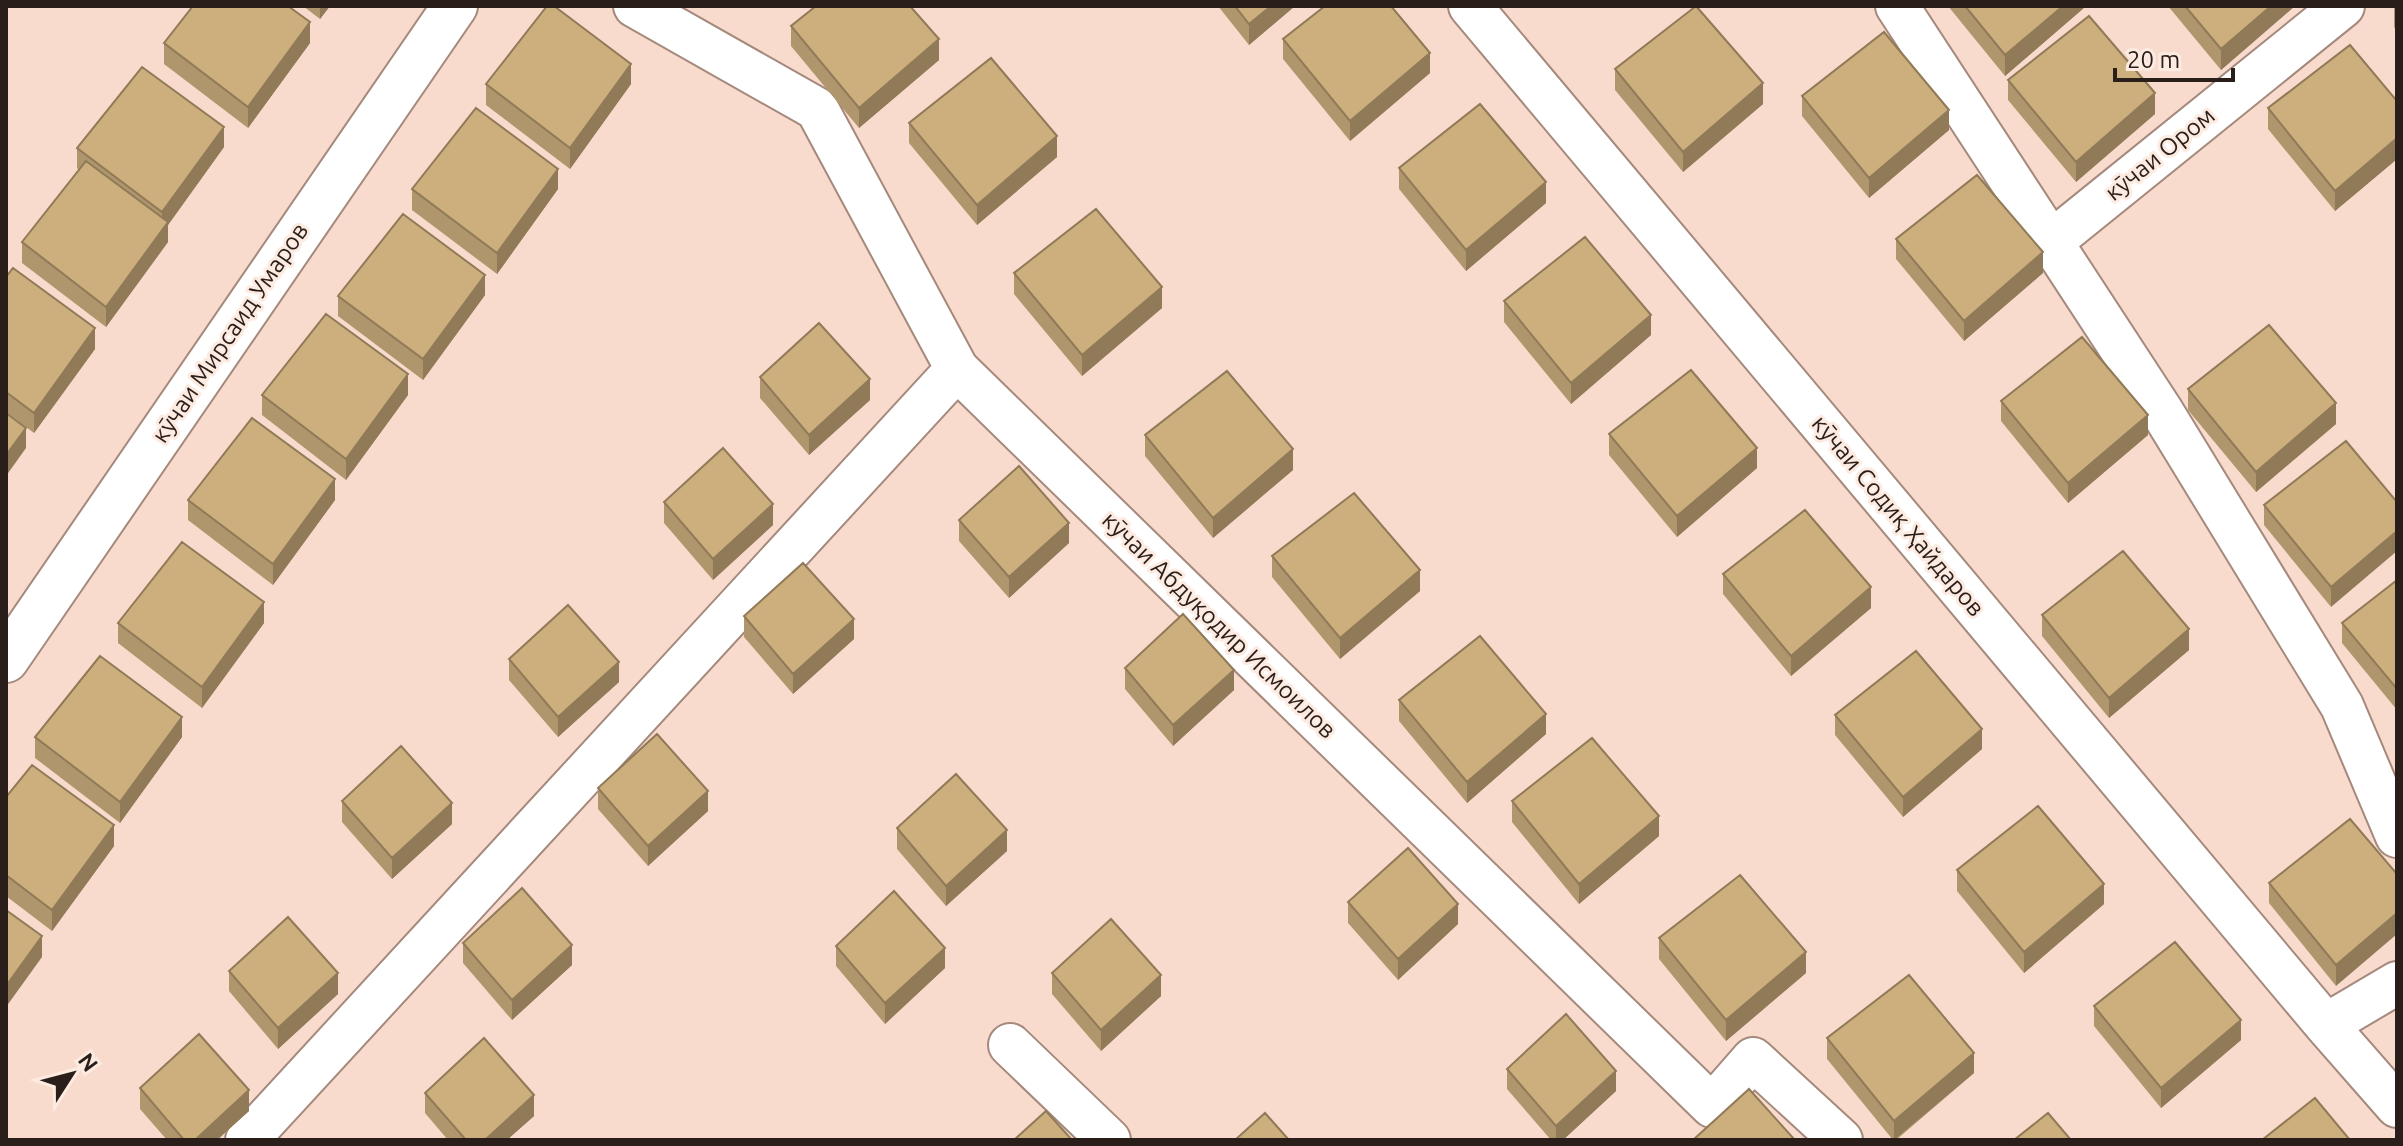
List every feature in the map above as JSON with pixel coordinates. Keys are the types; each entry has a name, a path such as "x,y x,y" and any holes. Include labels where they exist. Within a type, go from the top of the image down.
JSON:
{"street":[{"name":"кӯчаи Мирсаид Умаров","path":"6,660 455,6"},
{"name":"кӯчаи Абдуқодир Исмоилов","path":"635,6 817,109 957,369 1712,1106 1753,1059 1841,1140"},
{"name":"кӯчаи Содиқ Ҳайдаров","path":"1470,6 2326,1025"},
{"path":"1897,6 2161,410 2342,706 2397,836"},
{"name":"кӯчаи Ором","path":"2051,242 2343,6"},
{"path":"247,1140 957,369"},
{"path":"2397,983 2326,1025 2397,1106"},
{"path":"1010,1045 1109,1140"}],"building":[{"path":"193,6 288,6 310,22 248,107 164,43"},
{"path":"547,6 554,6 631,64 570,148 486,84"},
{"path":"816,6 910,6 939,39 859,108 791,26"},
{"path":"1235,6 1271,6 1249,24"},
{"path":"1325,6 1391,6 1430,53 1350,121 1283,39"},
{"path":"1696,6 1763,83 1683,152 1615,69"},
{"path":"1965,6 2063,6 2005,55"},
{"path":"2185,6 2271,6 2221,49"},
{"path":"2089,16 2155,93 2076,162 2008,80"},
{"path":"1884,32 1949,110 1869,178 1802,96"},
{"path":"2350,45 2397,101 2397,138 2335,191 2268,108"},
{"path":"991,58 1057,136 977,205 909,123"},
{"path":"142,67 224,127 162,212 77,148"},
{"path":"1480,104 1546,182 1466,250 1399,168"},
{"path":"476,108 558,169 497,253 412,189"},
{"path":"86,161 168,222 106,307 22,242"},
{"path":"1977,175 2043,252 1964,321 1896,239"},
{"path":"1096,209 1162,287 1082,355 1014,273"},
{"path":"403,214 485,275 423,359 338,296"},
{"path":"1585,237 1651,315 1571,383 1504,301"},
{"path":"13,268 95,328 34,413 6,392 6,277"},
{"path":"326,314 408,374 346,459 262,395"},
{"path":"819,323 870,379 809,435 760,377"},
{"path":"2269,325 2336,403 2256,472 2188,389"},
{"path":"2082,337 2148,415 2068,483 2001,401"},
{"path":"1691,370 1757,448 1677,516 1609,434"},
{"path":"1227,371 1293,449 1213,518 1145,435"},
{"path":"6,413 26,428 6,455"},
{"path":"252,418 335,479 273,564 188,500"},
{"path":"2346,441 2397,502 2397,531 2331,587 2264,505"},
{"path":"723,448 773,504 713,559 664,502"},
{"path":"1019,466 1069,523 1009,577 959,520"},
{"path":"1354,493 1420,570 1340,638 1272,556"},
{"path":"1805,510 1871,587 1791,656 1723,574"},
{"path":"182,542 264,602 202,687 118,623"},
{"path":"2123,551 2189,629 2109,698 2042,615"},
{"path":"803,563 854,619 793,674 744,616"},
{"path":"2397,580 2397,689 2342,623"},
{"path":"568,605 619,662 558,717 509,659"},
{"path":"1183,614 1234,670 1173,725 1125,668"},
{"path":"1480,636 1546,714 1467,782 1399,700"},
{"path":"1916,651 1982,729 1903,797 1835,715"},
{"path":"100,656 182,717 120,802 35,737"},
{"path":"657,734 708,791 648,846 598,788"},
{"path":"1592,738 1659,816 1579,884 1512,801"},
{"path":"401,746 452,803 392,858 342,801"},
{"path":"32,765 114,825 52,910 6,875 6,797"},
{"path":"956,774 1007,830 946,886 897,828"},
{"path":"2038,806 2104,884 2024,952 1957,870"},
{"path":"2350,819 2397,874 2397,913 2336,965 2269,883"},
{"path":"1408,848 1458,904 1398,959 1348,902"},
{"path":"1740,875 1806,952 1726,1020 1659,938"},
{"path":"522,888 572,945 512,1000 463,943"},
{"path":"894,891 945,948 885,1003 836,946"},
{"path":"6,910 42,936 6,986"},
{"path":"288,917 338,973 278,1028 229,971"},
{"path":"1111,919 1161,975 1101,1030 1052,973"},
{"path":"2175,942 2241,1020 2161,1088 2094,1006"},
{"path":"1909,975 1974,1053 1894,1121 1827,1038"},
{"path":"1566,1014 1616,1071 1556,1126 1507,1069"},
{"path":"199,1034 249,1090 195,1140 184,1140 140,1088"},
{"path":"484,1038 534,1095 485,1140 466,1140 425,1093"},
{"path":"1749,1089 1795,1140 1693,1140"},
{"path":"2315,1098 2350,1140 2262,1140"},
{"path":"1046,1111 1072,1140 1014,1140"},
{"path":"1265,1113 1289,1140 1235,1140"},
{"path":"2048,1113 2071,1140 2014,1140"}]}
